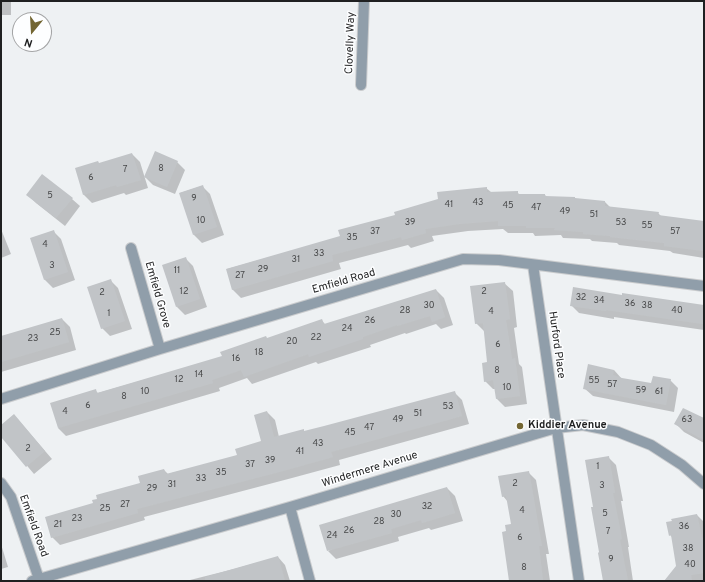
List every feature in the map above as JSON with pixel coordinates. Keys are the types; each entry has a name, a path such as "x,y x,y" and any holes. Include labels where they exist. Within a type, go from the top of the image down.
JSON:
{"street":[{"name":"Clovelly Way","path":"361,85 364,1"},
{"name":"Emfield Grove","path":"131,248 160,349"},
{"name":"Emfield Road","path":"1,399 160,349 463,259 499,260 704,286"},
{"name":"Hurford Place","path":"533,265 556,428"},
{"name":"Windermere Avenue","path":"36,580 556,428 583,425 618,432 651,445 682,465 704,484"},
{"path":"556,428 579,581"},
{"name":"Emfield Road","path":"1,483 12,497 36,580"},
{"path":"290,507 310,581"}],"building":[{"path":"155,151 178,161 167,187 144,177"},
{"path":"132,153 141,180 117,187 116,185 83,195 75,168 98,161 99,163"},
{"path":"42,174 73,198 56,218 26,195"},
{"path":"203,185 217,227 193,235 179,193"},
{"path":"487,187 487,192 518,191 518,194 545,194 545,196 575,197 605,201 605,206 659,212 658,215 704,221 704,251 664,246 664,243 583,234 583,232 554,230 555,228 498,226 498,221 459,224 425,229 426,233 402,240 401,237 332,255 333,261 232,290 226,269 340,236 338,230 395,215 394,212 438,199 437,192"},
{"path":"54,230 68,272 44,280 30,238"},
{"path":"186,257 200,299 176,307 162,265"},
{"path":"111,279 125,321 101,329 87,287"},
{"path":"505,282 510,319 506,320 512,359 515,358 520,396 496,399 493,380 484,382 482,363 487,362 483,323 475,324 470,286"},
{"path":"573,287 622,295 622,293 704,305 703,324 570,306"},
{"path":"436,289 445,317 432,322 430,316 397,325 363,337 363,339 309,357 308,354 244,377 241,370 212,380 213,383 58,428 50,403 96,389 97,393 131,383 222,356 220,352 266,336 267,338 322,319 324,324"},
{"path":"62,318 69,342 1,362 1,336"},
{"path":"588,364 614,370 613,375 622,378 651,383 653,376 671,379 666,405 583,389"},
{"path":"455,391 462,416 331,452 333,457 137,509 138,513 51,538 45,517 93,503 92,500 97,499 96,495 140,483 138,476 164,469 166,474 237,455 235,449 261,441 254,415 267,411 274,437 304,429 304,431 324,426"},
{"path":"683,408 704,418 704,440 674,424"},
{"path":"14,414 45,451 26,467 1,437 1,425"},
{"path":"609,456 615,493 613,493 622,539 620,540 628,581 603,581 591,507 593,507 585,460"},
{"path":"529,471 542,546 539,546 543,581 509,581 502,532 506,531 505,525 511,524 506,496 502,497 498,476"},
{"path":"447,487 455,513 422,523 421,520 391,529 392,533 327,551 319,525"},
{"path":"697,514 702,538 704,537 704,573 691,575 692,581 664,581 676,566 671,535 669,536 666,522 672,521 671,519"},
{"path":"278,556 285,581 205,581 205,577"}],"place":[{"name":"Kiddier Avenue","path":"520,426"}]}
